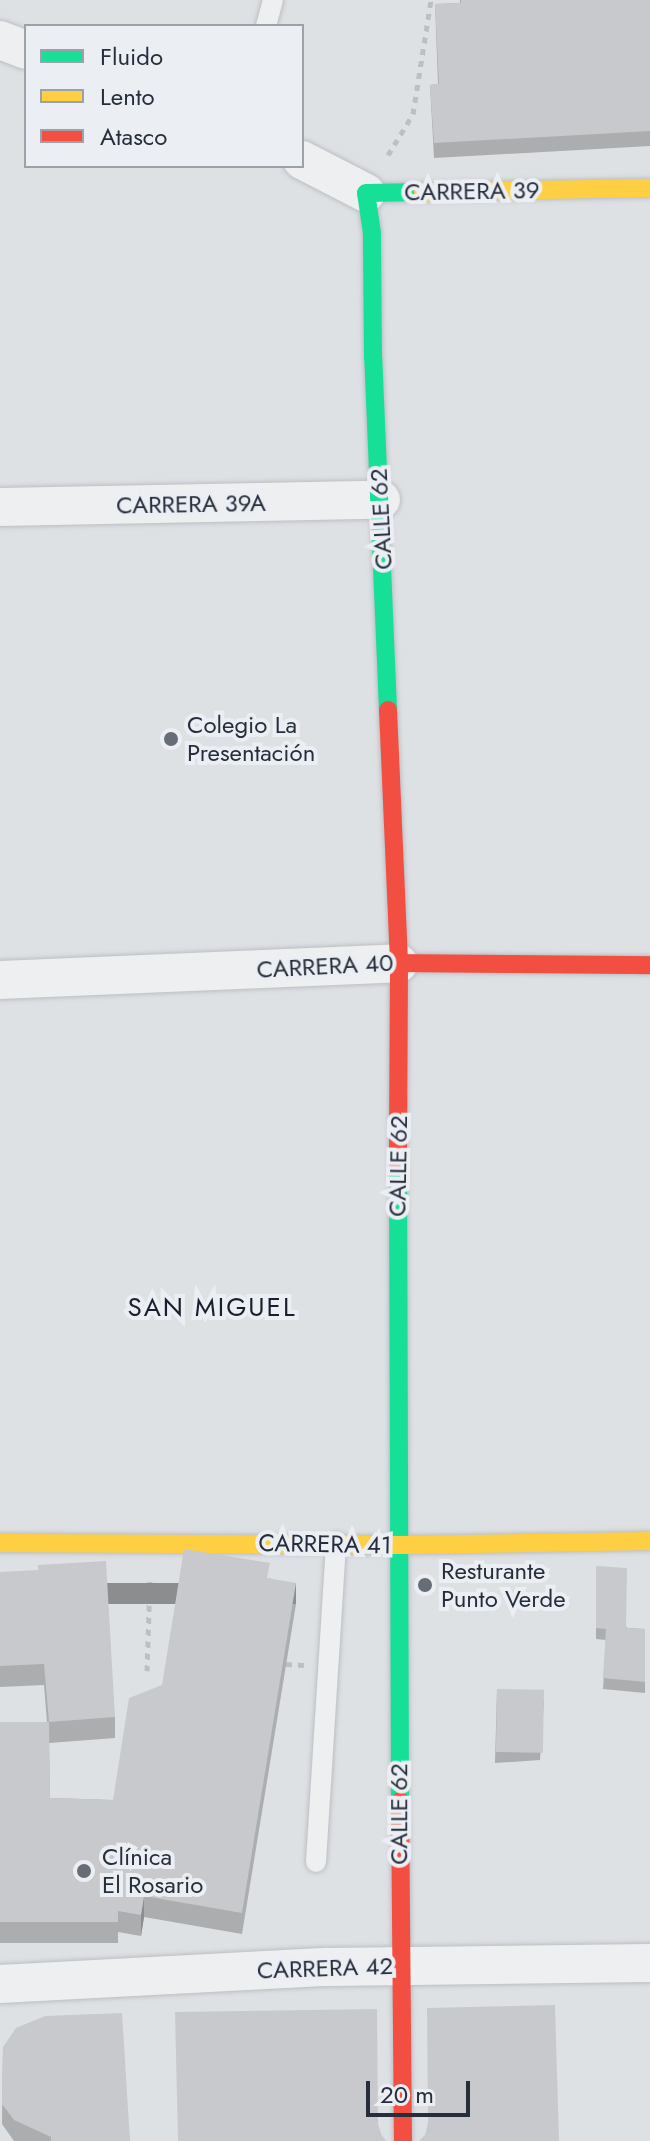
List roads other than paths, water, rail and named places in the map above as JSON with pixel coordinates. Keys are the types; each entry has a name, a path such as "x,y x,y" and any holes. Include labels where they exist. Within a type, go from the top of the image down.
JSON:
{"main road":[{"name":"CARRERA 39","path":"374,179 650,188"},
{"name":"CALLE 62","path":"374,179 373,358 399,963 396,1384 399,1545 398,1965 403,2141"},
{"name":"CARRERA 40","path":"399,963 650,965"},
{"name":"CARRERA 41","path":"0,1543 399,1545 650,1541"}],"street":[{"path":"0,40 24,49"},
{"name":"CARRERA 39","path":"304,161 374,179"},
{"name":"CARRERA 39A","path":"0,507 381,500"},
{"name":"CARRERA 40","path":"0,980 399,963"},
{"name":"CARRERA 42","path":"0,1984 398,1965 650,1963"}],"lane":[{"path":"267,24 273,0"},
{"path":"316,1862 336,1543"}],"place":[{"name":"Colegio La Presentación","path":"171,739"},
{"name":"Resturante Punto Verde","path":"425,1585"},
{"name":"Clínica El Rosario","path":"84,1871"}],"district":[{"name":"SAN MIGUEL","path":"212,1308"}]}
